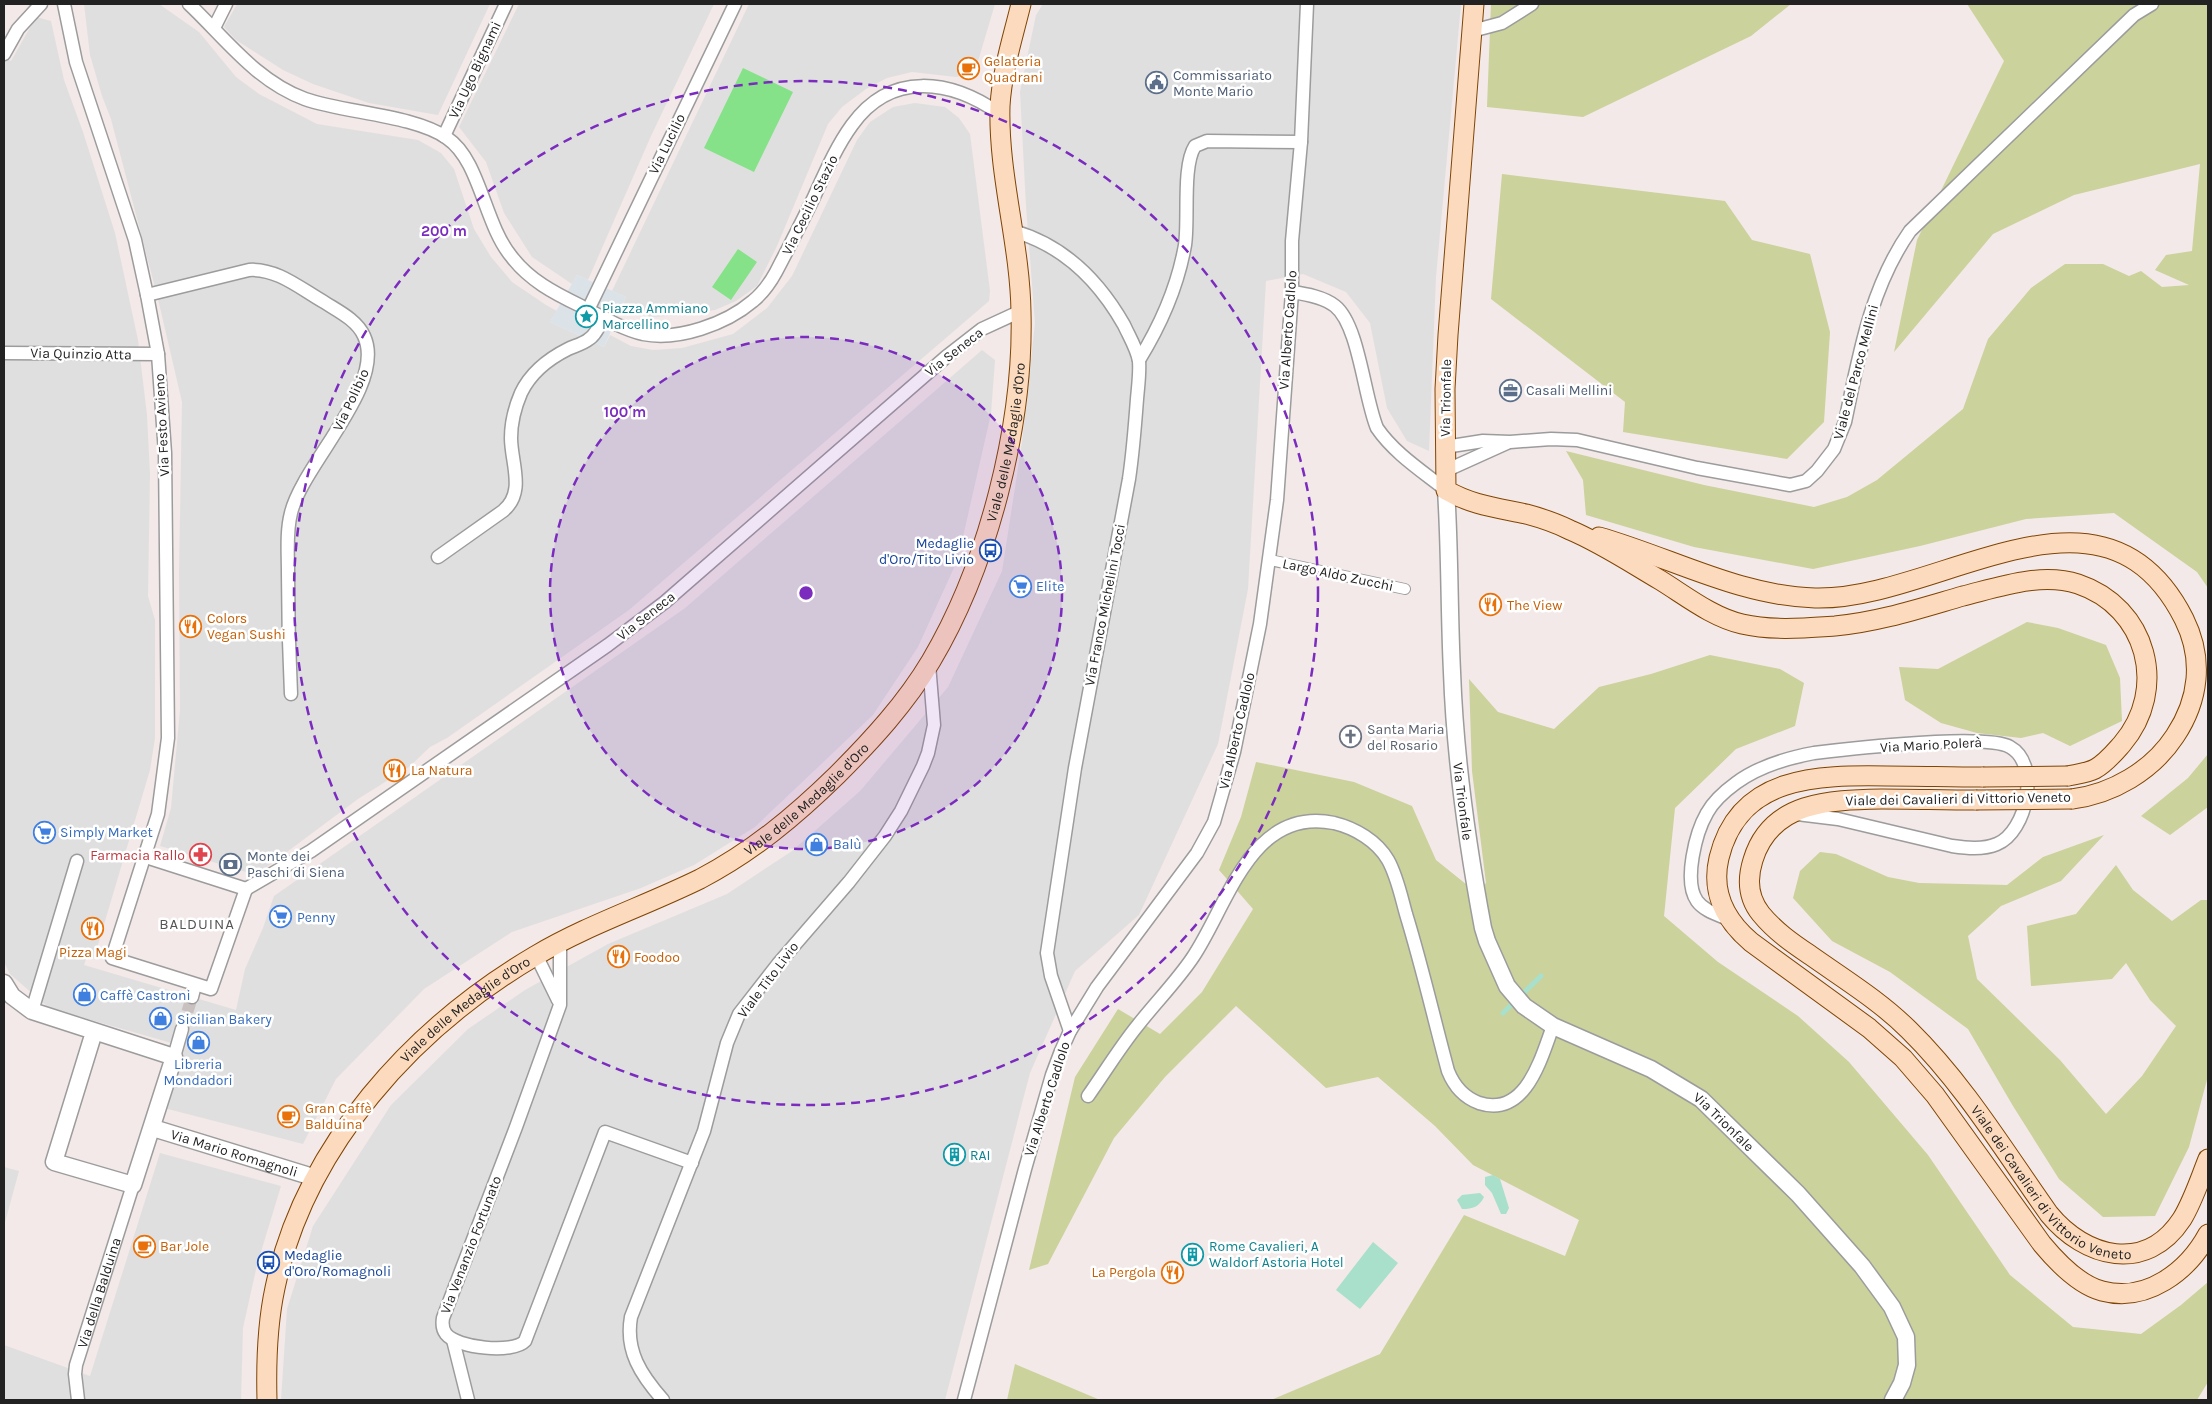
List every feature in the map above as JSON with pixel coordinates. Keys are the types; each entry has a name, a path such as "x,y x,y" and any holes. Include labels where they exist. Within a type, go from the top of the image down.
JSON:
{"main road":[{"name":"Viale delle Medaglie d'Oro","path":"267,1400 268,1338 276,1285 292,1233 316,1178 360,1109 415,1047 473,997 536,955 560,942 699,879 722,867 777,830 862,750 906,697 929,664 949,626 974,569 998,491 1016,404 1021,311 1000,114 1005,68 1021,4"},
{"name":"Via Trionfale","path":"1446,480 1448,335 1474,4"},
{"name":"Viale dei Cavalieri di Vittorio Veneto","path":"1446,480 1485,506 1539,518 1573,531 1621,543 1741,586 1773,593 1816,598 1861,594 2002,553 2049,544 2089,543 2121,552 2150,574 2166,592 2181,614 2192,637 2197,676 2195,692 2190,707 2177,732 2153,762 2116,786 2090,796 2072,799 1842,800 1815,804 1792,813 1770,828 1755,854 1749,883 1753,902 1759,912 1780,933 1885,1009 1919,1040 1963,1093 2060,1226 2077,1240 2104,1251 2126,1254 2142,1251 2158,1243 2182,1219 2208,1159"},
{"name":"Viale dei Cavalieri di Vittorio Veneto","path":"1573,531 1708,610 1732,621 1752,626 1795,628 1859,623 2009,585 2038,580 2062,581 2084,586 2113,605 2136,632 2146,659 2148,682 2141,715 2122,744 2098,767 2068,776 1830,776 1802,780 1758,798 1734,822 1719,858 1716,886 1721,904 1730,920 1757,947 1870,1028 1903,1058 1935,1095 2042,1244 2056,1260 2085,1283 2100,1291 2114,1293 2138,1291 2156,1286 2185,1267 2208,1235"}],"street":[{"path":"4,54 18,29 41,4"},
{"name":"Via Festo Avieno","path":"64,4 76,62 135,240 158,354 165,453 168,727 158,814 146,857 112,958 194,991 211,989 246,889"},
{"path":"189,4 247,63 295,95 326,105 419,126 444,136 458,147 465,157 476,178 497,236 521,268 539,283 564,298 610,320 589,340 568,349 542,365 521,393 511,433 516,480 516,490 512,502 503,511 438,557"},
{"path":"214,28 226,4"},
{"name":"Via Ugo Bignami","path":"444,136 506,4"},
{"name":"Via Lucilio","path":"588,310 735,4"},
{"name":"Via Alberto Cadlolo","path":"964,1400 1052,1075 1070,1031 1097,987 1187,869 1214,822 1234,752 1256,646 1270,560 1277,500 1292,292 1292,241 1301,142 1307,4"},
{"path":"1472,30 1502,23 1532,4"},
{"name":"Viale del Parco Mellini","path":"1445,447 1466,442 1577,440 1776,484 1790,485 1806,481 1830,454 1839,439 1845,422 1869,316 1896,256 1910,232 2134,15 2152,4"},
{"name":"Via Cecilio Stazio","path":"610,320 644,334 672,334 719,321 754,301 764,291 776,272 846,134 862,112 882,96 909,87 945,88 972,97 1000,114"},
{"path":"1139,360 1163,313 1182,255 1186,234 1189,159 1195,146 1207,141 1301,142"},
{"name":"Via Franco Michelini Tocci","path":"1013,231 1037,239 1062,254 1087,275 1101,290 1119,316 1130,336 1139,360 1134,441 1129,479 1076,768 1047,953 1051,976 1070,1031"},
{"name":"Via Polibio","path":"147,295 242,271 262,270 276,274 336,309 356,324 365,336 369,358 366,369 344,420 296,499 290,515 288,531 288,619 291,694"},
{"path":"1292,292 1328,301 1340,310 1351,331 1377,428 1386,440 1404,456 1446,480"},
{"name":"Via Seneca","path":"246,889 311,851 608,646 665,602 946,357 982,329 1021,311"},
{"name":"Via Quinzio Atta","path":"4,353 158,354"},
{"name":"Viale del Parco Mellini","path":"1446,480 1510,442"},
{"name":"Via Trionfale","path":"1446,480 1452,671 1464,815 1483,928 1496,963 1512,994 1524,1006 1553,1026 1651,1070 1701,1099 1798,1194 1875,1282 1892,1307 1902,1327 1906,1337 1907,1365 1902,1383 1893,1400"},
{"name":"Largo Aldo Zucchi","path":"1270,560 1405,589"},
{"name":"Viale Tito Livio","path":"663,1400 643,1376 634,1359 629,1327 634,1306 692,1163 708,1117 727,1043 739,1014 778,964 849,882 885,836 901,811 928,753 934,725 929,664"},
{"name":"Via Mario Polerà","path":"1730,920 1706,909 1696,900 1692,883 1694,851 1700,828 1712,805 1728,789 1753,772 1790,758 1814,753 1976,741 2010,746 2019,755 2025,768 2026,798 2020,820 2007,838 1992,846 1968,848 1952,846 1828,817 1792,813"},
{"path":"1088,1096 1136,1026 1193,957 1235,880 1250,858 1276,832 1299,822 1330,822 1351,829 1372,841 1388,862 1416,945 1448,1071 1453,1084 1462,1093 1471,1099 1486,1104 1505,1104 1518,1096 1527,1086 1539,1063 1553,1026"},
{"path":"146,857 246,889"},
{"path":"32,1011 77,861"},
{"name":"Via Venanzio Fortunato","path":"468,1400 453,1340 443,1330 443,1318 516,1127 560,1005 560,942"},
{"path":"536,955 560,1005"},
{"path":"4,983 12,996 32,1011 174,1057"},
{"path":"94,1032 54,1162 133,1185 182,1029"},
{"name":"Via Mario Romagnoli","path":"152,1128 316,1178"},
{"path":"453,1340 476,1346 505,1349 518,1347 525,1341 605,1132 692,1163"},
{"name":"Via della Balduina","path":"78,1400 75,1374 76,1364 133,1185"}],"shaded area":[{"path":"84,4 159,4 199,32 236,77 259,94 317,124 418,140 441,153 454,169 474,229 491,257 512,282 557,311 550,322 604,347 610,335 631,346 653,350 682,348 733,334 767,308 792,276 857,140 870,122 893,107 915,103 945,107 959,118 970,134 990,291 989,301 629,610 447,738 430,747 409,767 358,799 256,875 160,846 171,808 180,710 179,572 182,402 158,299 111,119 90,55"},
{"path":"237,4 490,4 438,115 369,103 313,84 283,70 236,40 224,27"},
{"path":"519,4 714,4 651,136 588,280 577,275 572,284 532,257 504,213 486,162 459,127"},
{"path":"749,4 995,4 976,68 971,74 956,77 912,72 887,78 866,89 842,107 828,124 777,246 757,286 736,301 715,310 683,315 651,317 622,307 626,297 612,291"},
{"path":"1043,4 1461,4 1436,277 1429,451 1407,441 1387,408 1370,323 1346,292 1303,274 1266,281 1248,589 1218,744 1139,915 1075,971 1030,1073 945,1400 281,1400 287,1309 313,1226 391,1105 468,1029 525,990 608,944 727,894 792,851 860,791 948,687 1002,571 1022,442 1035,323 1020,92 1036,15"},
{"path":"1491,4 1791,4 1751,36 1583,117 1487,107"},
{"path":"1967,4 2208,4 2208,588 2197,572 2114,513 2026,519 1920,546 1813,569 1694,547 1586,515 1583,480 1566,451 1704,485 1814,507 1847,497 1877,480 1963,409 1988,339 2031,288 2065,264 2103,264 2129,276 2141,271 2162,287 2189,285 2155,270 2166,255 2192,251 2200,164 2074,195 1993,234 1894,352 1917,240 2004,61"},
{"path":"36,17 51,21 64,80 83,132 115,233 138,340 147,415 150,474 148,596 155,620 155,738 150,770 94,958 87,956 84,965 236,1010 245,969 263,928 274,896 685,608 982,350 995,360 991,414 958,559 918,647 873,715 755,827 694,865 641,888 512,932 424,989 336,1079 303,1144 164,1108 182,1046 49,1008 10,974 4,962 4,58 11,61"},
{"path":"1502,174 1725,201 1752,240 1810,254 1830,332 1824,422 1787,459 1623,432 1625,402 1491,299"},
{"name":"Piazza Ammiano Marcellino","path":"577,275 626,297 604,347 550,322"},
{"path":"2027,622 2058,628 2106,645 2120,678 2122,721 2070,746 2043,733 2021,738 1977,733 1941,723 1905,700 1899,667 1938,669"},
{"path":"1710,655 1780,669 1804,683 1795,726 1736,749 1675,808 1664,916 1718,962 1798,1016 1849,1062 1928,1155 2010,1275 2073,1327 2141,1334 2181,1305 2208,1282 2208,1382 2197,1400 1271,1400 1380,1354 1464,1215 1565,1256 1579,1220 1473,1165 1435,1126 1378,1077 1326,1088 1236,1006 1165,1077 1114,1138 1048,1264 1029,1270 1075,1077 1118,1009 1160,1034 1202,992 1253,909 1219,870 1241,817 1256,762 1354,782 1412,806 1436,860 1477,893 1486,883 1472,771 1469,679 1498,712 1554,729 1599,687 1651,674"},
{"path":"2208,754 2208,807 2170,835 2141,816 2188,778"},
{"path":"2104,835 2061,881 2001,906 1968,936 1977,979 2060,1060 2106,1114 2142,1076 2176,1026 2150,1000 2126,963 2112,979 2031,986 2027,926 2076,914 2116,865 2133,890 2172,921 2201,900 2208,900 2208,1076 2189,1147 2155,1216 2103,1217 2059,1179 1968,1029 1890,972 1832,941 1793,898 1800,871 1820,852 1836,854 1888,877 1919,883 2007,885 2043,857"},
{"path":"160,1153 281,1186 257,1265 243,1328 241,1400 4,1400 4,1345 90,1376"},
{"path":"4,1167 19,1171 4,1226"},
{"path":"1493,1175 1500,1179 1509,1208 1506,1214 1501,1214 1492,1193 1485,1185 1485,1177"},
{"path":"1480,1193 1484,1197 1478,1205 1462,1209 1457,1200 1462,1195"},
{"path":"1373,1242 1398,1263 1360,1309 1336,1290"},
{"path":"1015,1364 1100,1400 1007,1400"}],"green space":[{"path":"743,68 793,92 754,172 704,148"},
{"path":"738,249 757,262 731,300 712,287"}],"waterway":[{"path":"1503,1013 1541,976"}],"tunnel":[{"path":"182,1029 192,997"}],"place":[{"name":"Gelateria Quadrani","path":"968,69"},
{"name":"Commissariato Monte Mario","path":"1157,83"},
{"name":"Piazza Ammiano Marcellino","path":"586,316"},
{"name":"Casali Mellini","path":"1510,390"},
{"name":"Medaglie d'Oro/Tito Livio","path":"990,551"},
{"name":"Elite","path":"1020,586"},
{"name":"The View","path":"1491,605"},
{"name":"Colors Vegan Sushi","path":"191,626"},
{"name":"Santa Maria del Rosario","path":"1351,737"},
{"name":"La Natura","path":"395,770"},
{"name":"Simply Market","path":"44,832"},
{"name":"Balù","path":"817,844"},
{"name":"Farmacia Rallo","path":"201,855"},
{"name":"Monte dei Paschi di Siena","path":"231,864"},
{"name":"Penny","path":"281,917"},
{"name":"Pizza Magi","path":"93,929"},
{"name":"Foodoo","path":"618,957"},
{"name":"Caffè Castroni","path":"84,995"},
{"name":"Sicilian Bakery","path":"161,1019"},
{"name":"Libreria Mondadori","path":"198,1042"},
{"name":"Gran Caffè Balduina","path":"289,1116"},
{"name":"RAI","path":"954,1155"},
{"name":"Bar Jole","path":"144,1246"},
{"name":"Rome Cavalieri, A Waldorf Astoria Hotel","path":"1193,1254"},
{"name":"Medaglie d'Oro/Romagnoli","path":"268,1263"},
{"name":"La Pergola","path":"1172,1272"}],"district":[{"name":"BALDUINA","path":"197,924"}]}
